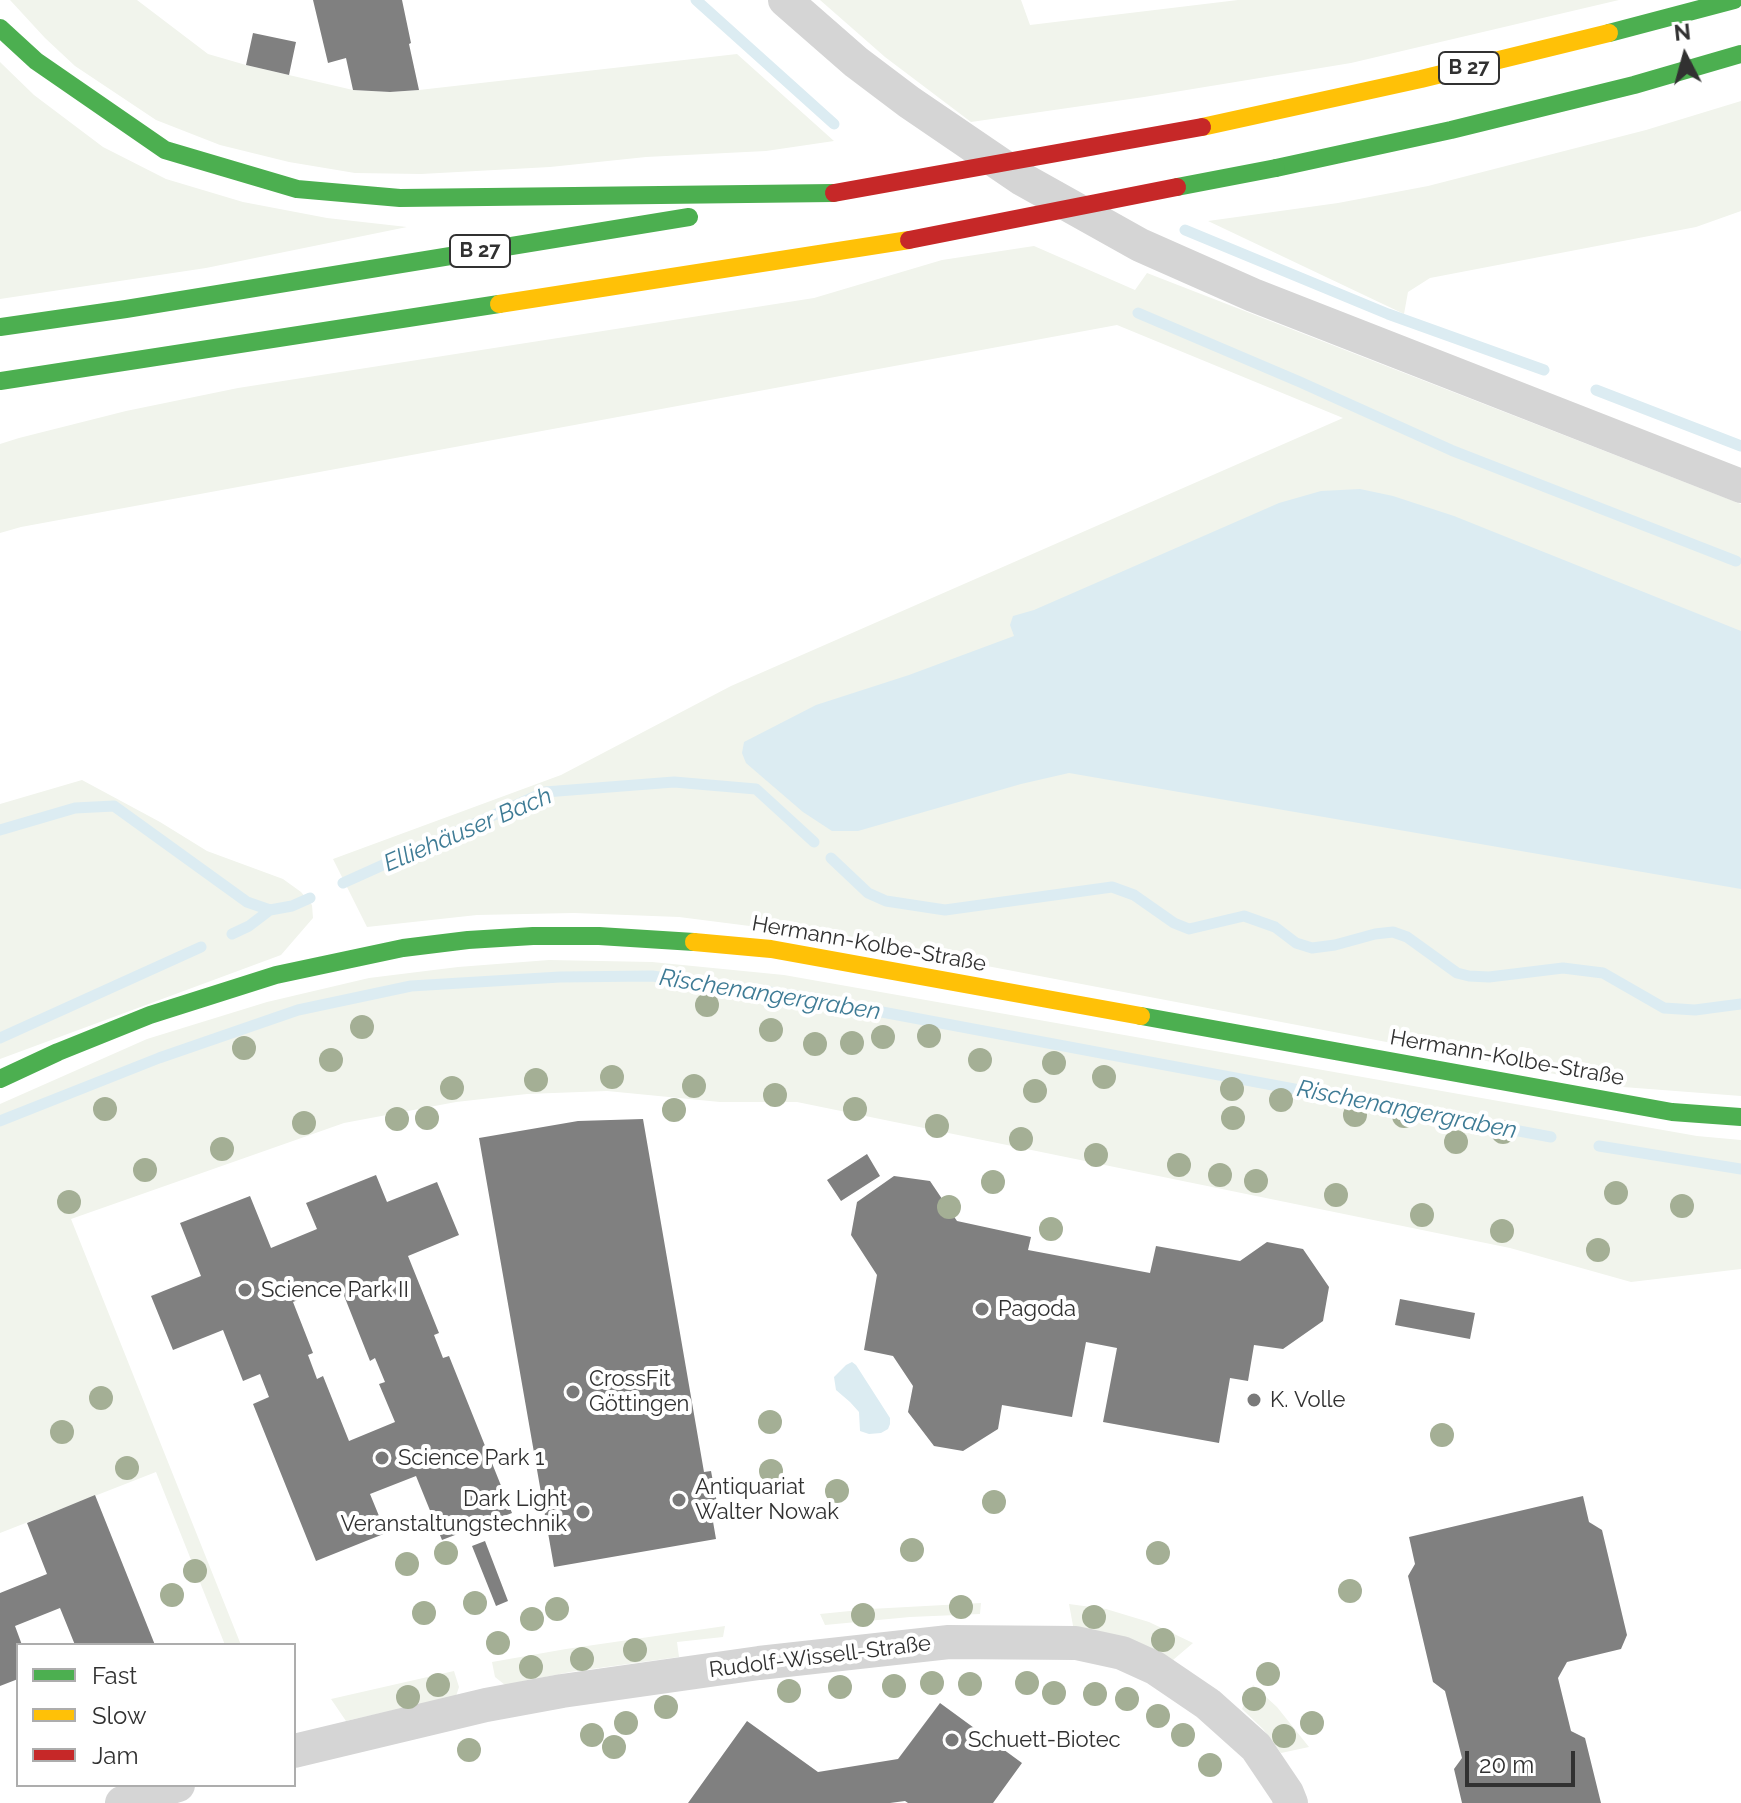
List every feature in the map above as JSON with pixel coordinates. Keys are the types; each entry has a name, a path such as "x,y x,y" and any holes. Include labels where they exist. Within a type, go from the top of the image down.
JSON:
{"main road":[{"name":"B 27","path":"0,327 716,213 1202,127 1421,79 1734,0"},
{"path":"0,28 36,61 165,150 297,189 400,198 834,193"},
{"path":"0,381 909,240 1276,168 1451,130 1634,85 1741,54"},
{"path":"59,390 146,359"},
{"name":"Hermann-Kolbe-Straße","path":"0,1079 150,1015 276,975 403,948 494,939 599,936 771,949 1658,1109 1741,1117"}],"street":[{"path":"785,0 856,62 909,102 1022,179 1140,245 1267,300 1741,486"},
{"name":"Rudolf-Wissell-Straße","path":"296,1751 532,1696 699,1671 949,1642 1076,1643 1122,1653 1155,1668 1196,1695 1256,1747 1291,1803"},
{"path":"122,1803 172,1787"}],"shaded area":[{"path":"10,0 137,0 208,54 353,90 419,90 737,54 834,141 766,151 421,174 355,173 289,162 220,145 156,120 75,66"},
{"path":"820,0 1021,0 1030,25 1238,0 1619,0 1351,63 971,122 885,57"},
{"path":"0,62 34,95 103,147 166,179 243,202 327,218 407,227 206,268 0,299"},
{"path":"1741,101 1741,211 1696,227 1430,278 1408,292 1404,314 1208,221 1338,203 1428,186 1646,130"},
{"path":"1034,246 1135,290 1147,273 1741,504 1741,1096 1623,1087 908,951 679,917 574,913 477,915 367,927 333,859 561,775 731,686 1343,418 1117,325 0,533 0,444 19,438 126,411 238,388 814,298 942,260"},
{"path":"1360,489 1454,516 1741,631 1741,889 1069,773 858,831 832,831 803,812 746,763 742,753 744,742 816,705 1014,636 1010,625 1013,616 1034,610 1279,503 1321,491"},
{"path":"82,780 207,851 283,879 312,905 313,918 281,955 0,1059 0,804"},
{"path":"549,960 652,962 784,975 1697,1136 1741,1140 1741,1269 1631,1282 1510,1248 797,1102 720,1102 607,1091 527,1094 456,1102 344,1123 71,1219 240,1643 224,1643 156,1472 0,1533 0,1104 147,1039 267,1002 369,978"},
{"path":"852,1362 890,1418 888,1429 881,1433 860,1431 859,1412 836,1390 834,1377"},
{"path":"981,1603 980,1614 825,1625 820,1614 870,1609"},
{"path":"1069,1604 1106,1609 1149,1622 1193,1643 1173,1660 1074,1631"},
{"path":"725,1626 723,1637 677,1642 679,1657 570,1672 505,1685 495,1677 492,1662 566,1649"},
{"path":"454,1671 459,1687 456,1696 346,1721 331,1699"},
{"path":"1253,1685 1277,1707 1309,1747 1281,1753 1263,1729 1242,1709"}],"building":[{"path":"313,0 402,0 419,90 353,90 346,58 328,63"},
{"path":"253,33 296,42 289,75 246,65"},
{"path":"643,1119 704,1472 711,1471 717,1503 710,1504 716,1539 554,1567 479,1138 578,1121"},
{"path":"867,1154 880,1176 841,1201 827,1180"},
{"path":"376,1175 387,1202 437,1182 459,1235 408,1256 439,1333 434,1335 443,1358 449,1356 512,1513 442,1540 416,1476 370,1494 386,1533 316,1561 253,1404 269,1397 260,1374 243,1381 223,1330 173,1350 151,1296 201,1276 180,1223 250,1196 271,1248 317,1229 306,1203","holes":["339,1283 370,1361 375,1358 385,1382 379,1384 395,1422 349,1441 323,1376 317,1379 308,1355 313,1353 293,1302"]},
{"path":"894,1176 930,1181 957,1221 1031,1237 1028,1250 1150,1273 1156,1246 1240,1261 1267,1242 1303,1249 1329,1287 1323,1321 1283,1349 1254,1345 1248,1381 1230,1378 1219,1443 1103,1422 1117,1348 1086,1342 1072,1417 1002,1405 998,1429 963,1451 934,1446 908,1412 913,1386 893,1356 864,1350 877,1275 851,1235 857,1202"},
{"path":"1400,1299 1475,1313 1470,1339 1395,1325"},
{"path":"95,1495 154,1643 74,1643 60,1608 15,1626 21,1643 16,1643 16,1680 0,1686 0,1593 47,1574 27,1523"},
{"path":"1583,1496 1589,1522 1602,1530 1627,1635 1621,1649 1567,1662 1558,1678 1571,1731 1585,1738 1601,1803 1462,1803 1454,1769 1462,1758 1445,1691 1433,1682 1408,1576 1415,1564 1409,1537"},
{"path":"485,1541 508,1601 496,1606 472,1546"},
{"name":"Schuett-Biotec","path":"940,1703 1022,1763 993,1803 688,1803 747,1721 818,1772 898,1759"}],"waterway":[{"path":"696,0 834,124"},
{"path":"1185,230 1388,314 1544,370"},
{"path":"1138,313 1451,450 1736,561"},
{"path":"1596,390 1741,446"},
{"name":"Elliehäuser Bach","path":"343,883 545,792 674,782 756,789 814,842"},
{"name":"Elliehäuser Bach","path":"0,830 75,808 114,806 247,902 270,910 292,906 310,898"},
{"name":"Elliehäuser Bach","path":"831,858 868,893 886,901 945,910 1112,887 1134,895 1174,923 1189,929 1244,916 1275,927 1296,943 1312,948 1393,932 1407,937 1457,973 1469,976 1489,977 1563,968 1603,973 1664,1008 1695,1010 1741,1004"},
{"path":"232,934 270,910"},
{"path":"0,1038 201,947"},
{"name":"Rischenangergraben","path":"0,1121 159,1058 298,1010 411,986 560,977 652,976 791,995 1551,1137"},
{"name":"Rischenangergraben","path":"1599,1146 1741,1169"}],"traffic: fast":[{"path":"1609,33 1734,0"},
{"path":"0,28 36,61 165,150 297,189 400,198 834,193"},
{"path":"1276,168 1451,130 1634,85 1741,54"},
{"path":"1177,187 1276,168"},
{"path":"0,327 689,217"},
{"path":"0,381 499,304"},
{"path":"0,1079 150,1015 276,975 403,948 533,936 599,936 694,942"},
{"path":"1141,1016 1672,1112 1741,1117"}],"traffic: slow":[{"path":"1202,127 1421,79 1609,33"},
{"path":"499,304 909,240"},
{"path":"694,942 771,949 1141,1016"}],"traffic: jam":[{"path":"834,193 1202,127"},
{"path":"909,240 1177,187"}],"place":[{"name":"Science Park II","path":"245,1290"},
{"name":"Pagoda","path":"982,1309"},
{"name":"CrossFit Göttingen","path":"573,1392"},
{"name":"K. Volle","path":"1254,1400"},
{"name":"Science Park 1","path":"382,1458"},
{"name":"Antiquariat Walter Nowak","path":"679,1500"},
{"name":"Dark Light Veranstaltungstechnik","path":"583,1512"},
{"name":"Schuett-Biotec","path":"952,1740"}]}
